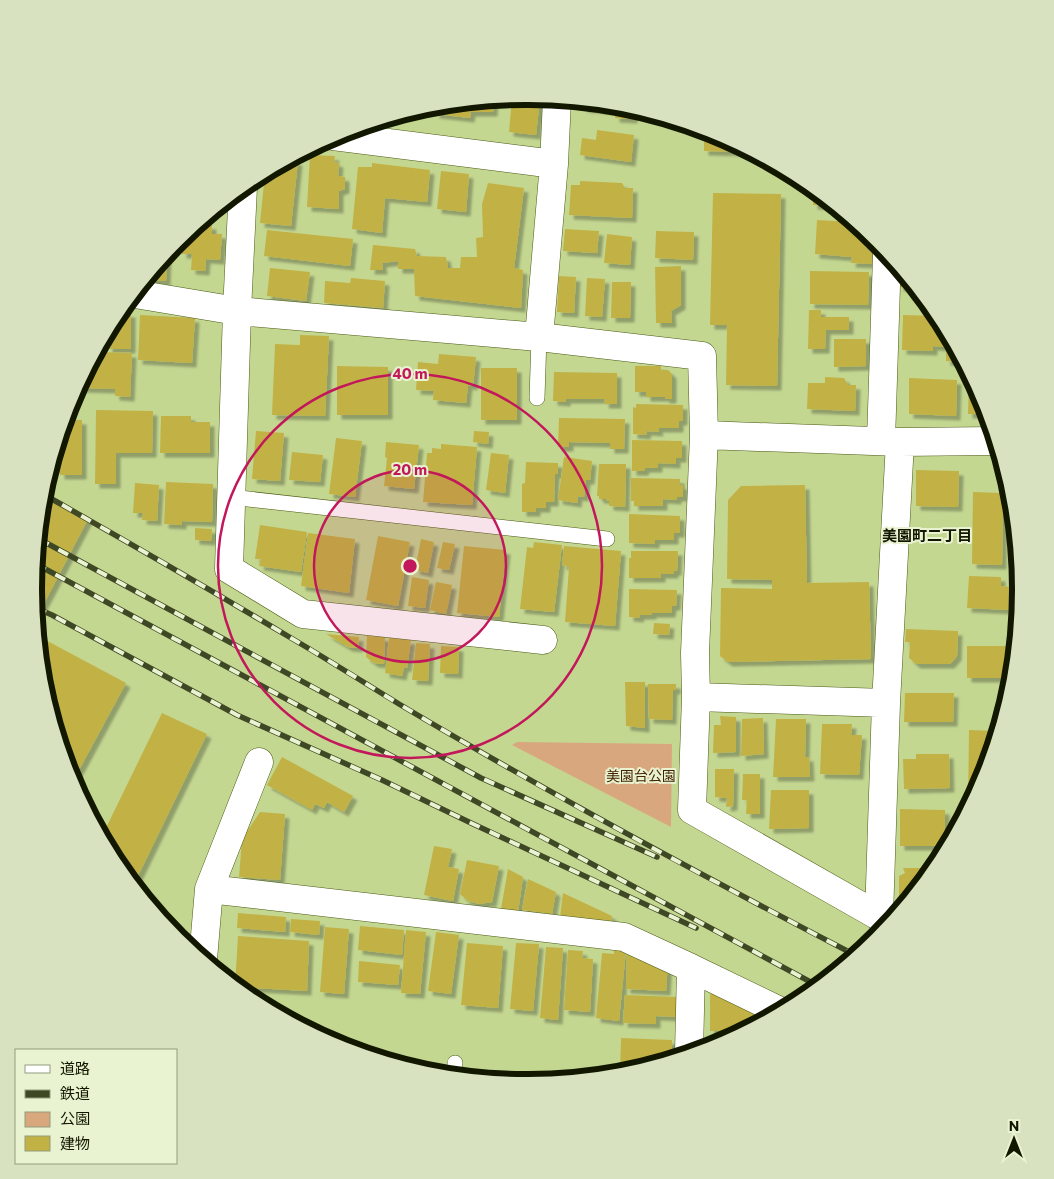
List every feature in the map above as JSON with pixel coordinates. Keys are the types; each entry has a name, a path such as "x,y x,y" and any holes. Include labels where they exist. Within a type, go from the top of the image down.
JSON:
{"street":[{"path":"539,337 554,164 557,106"},
{"path":"352,138 554,164"},
{"path":"243,197 237,311 228,569 303,614 543,640"},
{"path":"884,917 890,441 887,266"},
{"path":"143,295 237,311 539,337 702,356 704,435 695,653 696,697 692,810 883,918"},
{"path":"704,435 890,441 988,441"},
{"path":"696,697 886,703"},
{"path":"204,950 209,889 258,762"},
{"path":"209,889 624,937 772,1007"},
{"path":"689,1046 691,968"}],"lane":[{"path":"537,398 539,337"},
{"path":"230,497 607,539"}],"green space":[{"name":"美園台公園","path":"517,742 672,744 671,827 512,745"}],"building":[{"path":"511,105 539,105 536,135 509,132"},
{"path":"493,106 493,112 471,112 470,118 435,114"},
{"path":"615,113 633,117 633,119 615,118"},
{"path":"597,130 634,135 631,162 580,155 582,138 596,140"},
{"path":"704,139 734,152 704,151"},
{"path":"335,156 334,162 339,163 338,176 345,177 345,189 339,191 339,209 307,207 310,157"},
{"path":"298,163 291,226 260,223 264,183"},
{"path":"372,163 430,170 427,202 385,198 382,233 352,229 358,167 372,167"},
{"path":"441,171 469,174 466,212 437,209"},
{"path":"580,181 622,183 625,188 633,188 632,218 569,215 571,185 580,185"},
{"path":"488,183 524,188 514,268 523,270 521,308 415,296 414,269 398,269 398,261 382,263 383,270 370,270 373,245 415,249 417,256 446,257 448,268 460,268 461,257 477,257 476,238 483,237 482,204"},
{"path":"713,193 781,194 777,386 726,385 727,325 710,325"},
{"path":"813,199 823,205 813,205"},
{"path":"817,220 842,221 867,245 867,250 873,250 872,264 851,263 852,257 815,254"},
{"path":"208,225 212,225 212,234 222,234 220,260 206,259 205,271 191,270 192,254 182,254 182,249"},
{"path":"565,229 599,231 597,253 563,251"},
{"path":"267,230 353,239 350,266 264,256"},
{"path":"656,231 694,232 693,260 655,258"},
{"path":"607,234 632,237 630,265 604,263"},
{"path":"167,266 166,281 155,280"},
{"path":"681,266 681,305 671,311 672,323 656,323 655,267"},
{"path":"270,268 310,272 306,301 267,296"},
{"path":"810,271 869,272 868,305 810,304"},
{"path":"559,276 576,277 574,313 557,312"},
{"path":"351,278 385,281 383,308 324,303 325,281 350,283"},
{"path":"587,278 605,279 602,317 585,316"},
{"path":"899,280 905,287 899,287"},
{"path":"612,282 631,282 630,318 611,318"},
{"path":"809,310 821,310 821,317 849,317 849,330 826,330 825,349 808,349"},
{"path":"131,313 131,349 108,349 108,345 124,320"},
{"path":"140,315 195,318 192,363 138,360"},
{"path":"903,315 927,316 947,347 955,362 946,361 946,347 933,346 933,351 902,350"},
{"path":"300,335 329,336 325,416 272,415 275,344 300,345"},
{"path":"834,339 866,339 866,366 834,367"},
{"path":"104,352 132,353 130,397 115,396 115,389 86,388"},
{"path":"439,354 476,357 473,386 468,385 466,403 433,400 434,391 416,390 418,362 438,364"},
{"path":"337,366 388,367 388,415 337,415"},
{"path":"635,366 661,366 661,370 668,370 672,374 672,399 646,397 646,392 635,392"},
{"path":"481,368 517,368 517,420 481,420"},
{"path":"554,372 617,373 617,404 604,404 605,399 553,401"},
{"path":"825,377 844,378 848,385 856,385 855,411 807,409 808,383 825,383"},
{"path":"909,378 957,380 956,416 909,414"},
{"path":"969,390 979,414 968,414"},
{"path":"636,404 683,405 683,421 679,421 679,428 658,428 659,432 647,431 646,435 633,434 633,407 636,408"},
{"path":"96,410 153,411 152,453 116,453 116,484 95,484"},
{"path":"161,416 191,416 191,422 210,422 210,453 160,453"},
{"path":"559,418 625,419 624,449 610,449 610,443 569,442 569,447 558,447"},
{"path":"73,420 82,420 82,475 60,475 60,468 58,468 59,464"},
{"path":"256,431 284,433 280,481 252,479"},
{"path":"474,431 489,432 488,444 473,442"},
{"path":"336,438 362,441 355,497 329,494"},
{"path":"632,440 682,441 682,458 676,458 676,464 658,463 658,468 632,471"},
{"path":"386,442 419,445 414,489 384,486 387,458 385,457"},
{"path":"441,444 477,447 472,505 423,502 427,453 432,453 432,448 441,449"},
{"path":"292,452 323,455 320,482 289,480"},
{"path":"491,453 509,455 505,493 486,490"},
{"path":"564,457 592,461 590,480 586,480 584,497 578,496 577,503 558,500"},
{"path":"526,462 558,463 558,474 555,474 554,502 546,502 546,508 536,508 536,512 522,512 522,484 525,483"},
{"path":"599,464 626,464 625,507 609,506 609,501 599,499 599,496 597,496"},
{"path":"916,470 959,471 958,507 916,506"},
{"path":"631,478 680,479 680,485 683,485 683,497 677,497 677,500 663,499 663,506 634,506 634,501 631,501"},
{"path":"166,482 213,484 212,522 182,521 182,525 164,524"},
{"path":"135,483 159,485 157,521 142,520 143,513 133,513"},
{"path":"805,485 807,583 869,582 871,659 728,662 720,656 721,588 772,589 772,580 727,579 728,500 741,486"},
{"path":"973,492 1002,493 1002,565 972,564"},
{"path":"52,497 89,517 43,605 44,558"},
{"path":"629,514 680,516 680,533 674,533 674,540 655,540 655,544 629,543"},
{"path":"260,525 307,532 301,572 259,566 261,559 255,559"},
{"path":"195,528 212,529 211,541 195,540"},
{"path":"308,533 355,539 349,593 301,586"},
{"path":"378,536 410,542 398,606 366,600"},
{"path":"421,539 434,542 428,573 415,570"},
{"path":"443,542 455,544 449,570 437,568"},
{"path":"534,542 562,545 554,612 520,609 527,547 533,548"},
{"path":"464,546 506,550 499,617 457,613"},
{"path":"564,546 621,551 615,626 565,622 569,567 562,565"},
{"path":"631,551 678,551 677,571 674,571 674,574 661,574 661,578 629,578"},
{"path":"969,576 1001,577 1001,586 1012,587 1011,610 967,608"},
{"path":"412,577 429,580 425,608 408,606"},
{"path":"436,582 452,585 446,614 430,610"},
{"path":"629,589 677,590 676,606 672,606 671,613 652,613 652,615 640,615 639,618 629,617"},
{"path":"654,623 670,624 669,635 653,634"},
{"path":"906,629 958,631 957,656 950,664 916,664 909,658 910,642 905,642"},
{"path":"326,634 359,637 358,648 348,647"},
{"path":"367,636 385,637 384,664 374,663 366,657"},
{"path":"389,638 411,640 407,668 404,667 402,676 385,673"},
{"path":"46,640 126,683 78,772 59,715 52,684"},
{"path":"416,643 430,644 428,681 412,680"},
{"path":"441,646 459,647 458,674 440,673"},
{"path":"967,646 1008,646 1003,678 967,678"},
{"path":"625,682 645,682 645,728 626,726"},
{"path":"648,684 676,684 676,690 673,690 672,720 649,719"},
{"path":"905,693 954,693 953,722 904,722"},
{"path":"162,713 207,734 138,877 105,829"},
{"path":"720,716 736,717 736,752 713,753 714,725 721,725"},
{"path":"763,718 764,754 741,756 742,719"},
{"path":"776,719 806,719 805,757 809,757 810,777 773,777"},
{"path":"822,724 852,724 851,735 862,735 859,775 820,774"},
{"path":"969,730 990,731 975,775 968,790"},
{"path":"916,754 949,754 950,788 904,789 903,759 916,759"},
{"path":"282,757 353,796 344,812 327,802 324,808 315,804 312,810 267,785"},
{"path":"715,769 734,769 733,806 726,807 727,798 715,797"},
{"path":"743,774 760,774 760,814 746,814 747,800 742,800"},
{"path":"771,790 809,790 809,828 769,829"},
{"path":"900,809 945,810 945,835 938,846 900,846"},
{"path":"260,812 285,814 280,880 239,877 242,839"},
{"path":"434,846 452,849 448,867 459,869 453,901 424,895"},
{"path":"467,860 499,866 492,902 479,904 468,901 460,894"},
{"path":"903,868 923,868 899,899 899,876 905,873"},
{"path":"508,869 523,877 518,912 501,909"},
{"path":"528,879 556,892 552,914 522,910"},
{"path":"563,893 612,916 611,922 560,917"},
{"path":"238,913 286,917 285,932 237,928"},
{"path":"291,919 320,921 319,935 290,932"},
{"path":"360,926 404,930 402,955 358,950"},
{"path":"325,927 349,929 344,994 320,992"},
{"path":"406,930 426,932 420,994 401,993"},
{"path":"436,932 459,935 451,994 428,991"},
{"path":"238,936 309,941 307,991 252,988 236,976"},
{"path":"467,943 503,946 498,1008 461,1005"},
{"path":"516,943 539,944 533,1011 510,1009"},
{"path":"546,947 563,948 558,1020 540,1018"},
{"path":"614,949 626,950 619,1021 596,1018 602,953 614,954"},
{"path":"568,950 583,951 582,958 593,959 590,1012 564,1010"},
{"path":"627,951 668,961 666,991 626,989"},
{"path":"359,961 400,965 398,985 358,982"},
{"path":"710,994 736,994 766,1010 725,1031 710,1031"},
{"path":"625,995 678,997 677,1017 656,1016 656,1024 623,1023"},
{"path":"621,1038 672,1040 672,1051 620,1065"}],"railway":[{"path":"51,499 229,601 511,770 682,864 849,952"},
{"path":"45,542 481,778 657,857"},
{"path":"43,568 811,982"},
{"path":"43,611 237,715 382,780 696,928"}],"district":[{"name":"美園町二丁目","path":"927,535"}]}
